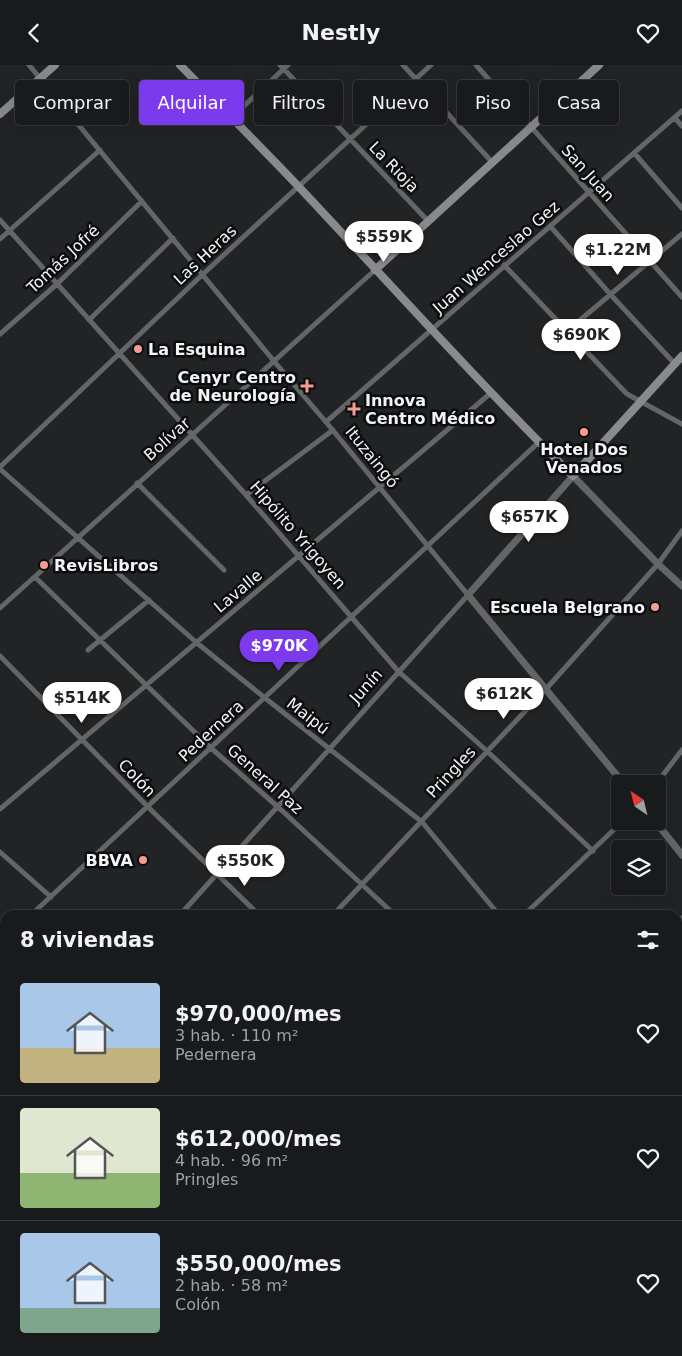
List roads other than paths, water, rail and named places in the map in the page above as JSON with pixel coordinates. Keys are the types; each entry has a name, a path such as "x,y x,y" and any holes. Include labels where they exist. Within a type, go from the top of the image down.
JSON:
{"main road":[{"path":"0,114 55,65"},
{"path":"180,65 194,80"},
{"path":"375,269 599,65"},
{"path":"238,125 299,187 539,442 574,476 682,356"}],"street":[{"name":"Ituzaingó","path":"29,65 617,775"},
{"path":"403,65 492,162"},
{"name":"Las Heras","path":"0,468 203,274 431,65"},
{"name":"San Juan","path":"476,65 682,297"},
{"path":"244,105 284,66"},
{"name":"La Rioja","path":"284,66 428,221"},
{"name":"Juan Wenceslao Gez","path":"326,422 682,111"},
{"path":"675,118 682,127"},
{"path":"0,239 100,150"},
{"path":"635,154 682,208"},
{"name":"Tomás Jofré","path":"0,334 56,284 142,201"},
{"name":"Hipólito Yrigoyen","path":"0,220 299,555 398,671 488,751 593,851"},
{"path":"550,227 675,364"},
{"path":"566,331 682,234"},
{"path":"89,320 173,239"},
{"path":"504,265 627,394 682,424"},
{"name":"Bolívar","path":"0,608 375,269"},
{"name":"Lavalle","path":"0,809 492,392"},
{"path":"246,495 333,430"},
{"name":"Pedernera","path":"37,910 539,442"},
{"name":"Maipú","path":"0,468 197,643 264,699 422,822 495,910"},
{"path":"574,476 658,564 682,586"},
{"name":"Junín","path":"184,910 574,476"},
{"path":"137,483 224,570"},
{"name":"Pringles","path":"338,910 546,689 658,564 682,531"},
{"name":"General Paz","path":"35,577 100,639 145,686 211,748 390,910"},
{"path":"88,650 149,600"},
{"name":"Colón","path":"0,656 148,807 254,910"},
{"path":"663,775 682,750"},
{"path":"529,910 614,830"},
{"path":"662,830 682,855"},
{"path":"0,851 51,897"}],"place":[{"name":"La Esquina","path":"138,349"},
{"name":"Cenyr Centro de Neurología","path":"307,386"},
{"name":"Innova Centro Médico","path":"354,409"},
{"name":"Hotel Dos Venados","path":"584,432"},
{"name":"RevisLibros","path":"44,565"},
{"name":"Escuela Belgrano","path":"655,607"},
{"name":"BBVA","path":"143,860"}]}
